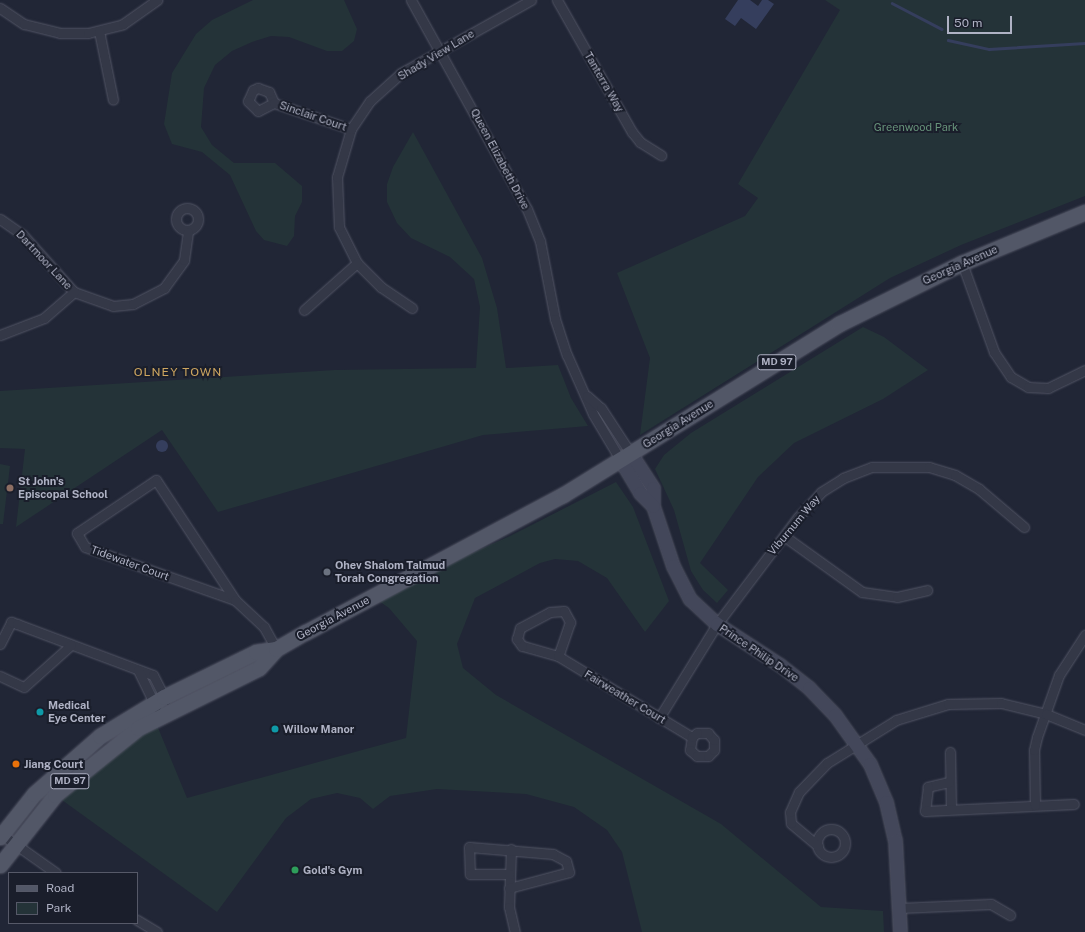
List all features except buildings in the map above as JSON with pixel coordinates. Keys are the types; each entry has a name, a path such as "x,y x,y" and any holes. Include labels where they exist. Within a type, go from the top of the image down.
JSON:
{"main road":[{"name":"Georgia Avenue","path":"0,865 13,845 46,804 80,772 162,706 256,652 276,649 537,510 626,457 839,324 962,263 1085,212"},
{"name":"Georgia Avenue","path":"1,836 34,794 69,762 130,717 162,706"}],"street":[{"path":"0,8 24,24 60,33 99,31 123,24 158,0"},
{"name":"Queen Elizabeth Drive","path":"411,0 527,209 540,241 555,319 587,396 601,408 626,457"},
{"name":"Shady View Lane","path":"412,308 381,287 357,263 339,227 336,207 337,177 351,129 382,89 440,51 531,0"},
{"name":"Tanterra Way","path":"557,0 632,132 640,142 661,155"},
{"path":"99,31 113,100"},
{"name":"Sinclair Court","path":"274,102 351,129"},
{"name":"Dartmoor Lane","path":"0,219 23,234 74,292 113,306 133,304 154,296 175,276 184,260 188,232"},
{"path":"304,310 357,263"},
{"path":"962,263 994,352 1011,378 1028,387 1048,388 1085,370"},
{"path":"0,335 44,318 74,292"},
{"name":"Prince Philip Drive","path":"626,457 653,488 653,506 683,589 717,624 794,675 823,701 856,742 877,779 890,815 900,932"},
{"name":"Viburnum Way","path":"659,718 717,624 784,536 821,492 844,478 872,467 899,465 929,467 955,475 979,489 1024,527"},
{"name":"Tidewater Court","path":"235,600 86,546 77,533 156,480 235,600 264,627 276,649"},
{"path":"784,536 862,592 897,597 927,590"},
{"name":"Fairweather Court","path":"558,656 570,622 566,612 554,610 520,628 517,639 522,646 558,656 692,737"},
{"path":"0,644 11,622 153,675 162,706"},
{"path":"1035,805 1034,750 1059,675 1085,635"},
{"path":"0,676 24,687 71,645"},
{"path":"818,846 791,823 792,806 811,776 856,742 896,720 948,704 1002,703 1046,714 1085,730"},
{"path":"950,752 949,782 951,810"},
{"path":"949,782 928,787 924,802 925,811 1074,804"},
{"path":"1,836 54,872"},
{"path":"509,874 470,874 469,847 511,849 553,854 566,861 569,872 509,888"},
{"path":"511,849 509,888 515,932"},
{"path":"899,908 991,904 1010,914"},
{"path":"138,921 157,932"}],"green space":[{"path":"253,0 344,0 357,29 354,41 342,51 327,51 289,37 271,36 252,42 232,51 215,65 204,88 201,127 212,145 234,163 275,163 302,186 302,202 295,216 294,236 287,246 264,240 256,231 230,175 202,152 172,144 164,124 172,73 196,34 212,20"},
{"name":"Greenwood Park","path":"825,0 1085,0 1085,196 961,245 890,278 640,435 650,358 617,273 745,216 758,198 738,184 840,10"},
{"path":"413,132 482,258 497,308 506,368 558,365 571,398 588,426 483,435 218,512 162,430 16,527 25,449 0,448 0,391 335,370 476,368 480,307 474,279 450,257 411,238 397,223 387,202 387,184 393,167"},
{"path":"863,327 884,337 928,370 883,399 794,443 758,477 700,563 728,590 717,603 703,590 691,571 674,510 655,469 664,455 691,433"},
{"path":"0,464 10,466 3,524 0,524"},
{"path":"616,482 633,507 669,601 645,632 607,578 578,561 555,559 540,563 475,598 457,644 463,668 496,695 721,824 821,907 883,911 884,932 642,932 622,852 607,830 574,807 526,794 437,789 390,796 373,809 360,798 337,793 311,799 286,818 217,912 55,795 154,718 187,798 406,738 417,641 389,608 373,597 510,536"}],"water":[{"path":"738,0 750,0 758,6 762,0 768,0 774,4 756,29 741,18 735,26 725,19"},
{"path":"160,440 164,440 168,446 164,452 160,452 156,448 156,444"}],"waterway":[{"path":"892,3 942,29"},
{"path":"948,40 989,49 1085,43"}],"place":[{"name":"St John's Episcopal School","path":"10,488"},
{"name":"Ohev Shalom Talmud Torah Congregation","path":"327,572"},
{"name":"Medical Eye Center","path":"40,712"},
{"name":"Willow Manor","path":"275,729"},
{"name":"Jiang Court","path":"16,764"},
{"name":"Gold's Gym","path":"295,870"}],"district":[{"name":"OLNEY TOWN","path":"178,373"}]}
